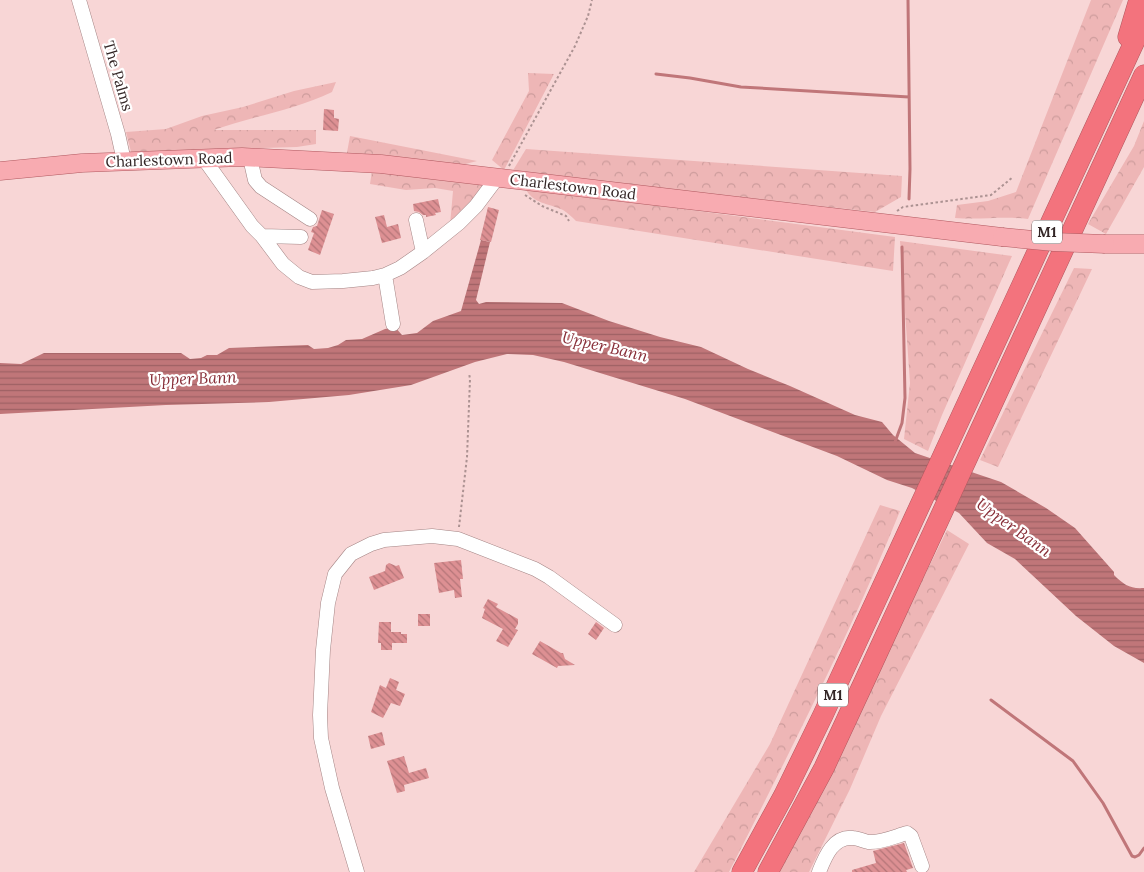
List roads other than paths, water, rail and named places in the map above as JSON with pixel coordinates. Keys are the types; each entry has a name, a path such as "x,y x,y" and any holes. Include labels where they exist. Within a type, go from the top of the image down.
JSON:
{"highway":[{"path":"1115,85 1139,0"},
{"name":"M1","path":"742,872 784,795 823,715 1144,21"},
{"name":"M1","path":"768,872 824,768 1144,75"}],"main road":[{"name":"Charlestown Road","path":"0,170 124,161 250,158 381,164 1002,237 1054,242 1144,244"}],"street":[{"name":"The Palms","path":"78,0 118,134 124,161"},
{"path":"250,158 256,180 261,187 310,219"},
{"path":"204,159 252,226 283,264 305,280 318,282 343,281 385,275 400,268 424,252 459,223 504,179"},
{"path":"416,220 424,252"},
{"path":"262,236 301,237"},
{"path":"385,275 394,324"},
{"path":"357,872 332,788 321,738 320,715 323,650 332,584 342,564 351,554 384,540 432,536 458,539 535,569 616,625"},
{"path":"819,872 827,854 834,845 843,839 853,838 869,842 908,833 912,836 922,866"}],"water":[{"name":"Upper Bann","path":"481,240 490,242 476,300 479,304 486,302 562,303 609,321 660,337 701,347 855,415 882,422 893,435 915,453 1001,482 1046,508 1075,528 1121,581 1131,587 1144,588 1144,663 1114,646 1076,616 1015,559 987,543 959,513 912,488 887,480 837,456 685,399 564,362 533,355 507,354 475,362 411,385 349,395 269,402 166,405 0,414 0,363 21,364 44,353 181,353 190,359 217,355 229,348 308,345 314,349 328,348 346,340 362,339 385,329 395,327 402,335 417,333 433,321 461,311"}],"waterway":[{"path":"908,0 909,199"},
{"path":"656,74 741,87 909,97"},
{"path":"895,442 902,423 905,398 902,247"},
{"path":"991,700 1073,761 1103,803 1132,856 1139,855 1144,848"}]}
